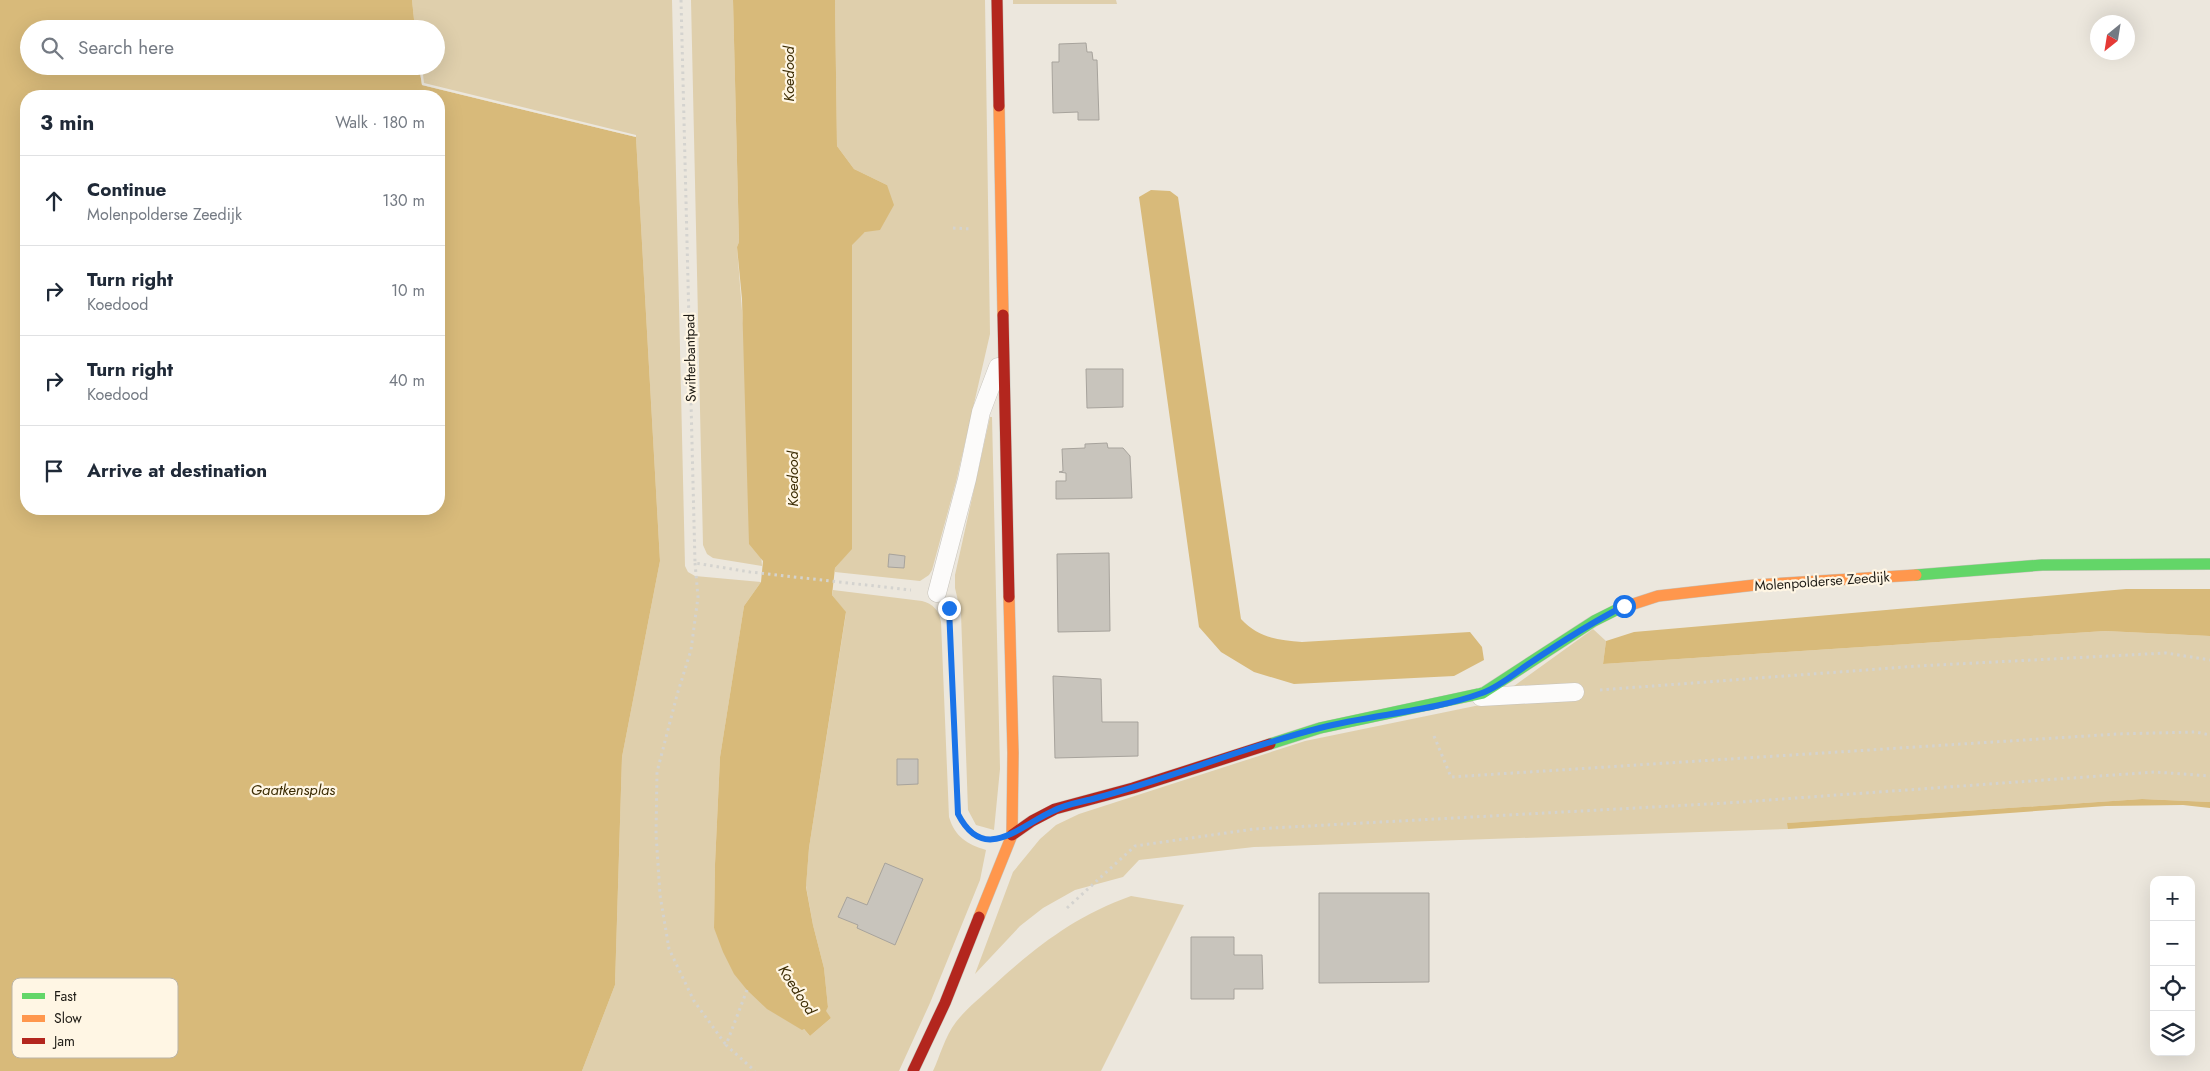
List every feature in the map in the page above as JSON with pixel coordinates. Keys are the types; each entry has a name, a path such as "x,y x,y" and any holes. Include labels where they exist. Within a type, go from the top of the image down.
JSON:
{"street":[{"path":"913,1071 945,1003 1012,835 1013,753 1003,353 997,0"},
{"name":"Molenpolderse Zeedijk","path":"1012,835 1032,820 1055,809 1133,788 1320,728 1425,708 1483,693 1594,621 1624,606 1658,596 1755,585 1852,580 2042,565 2210,564"}],"lane":[{"path":"937,593 967,479 981,412 1003,353"},
{"name":"Molenpolderse Zeedijk","path":"1462,698 1575,692"}],"path":[{"name":"Swifterbantpad","path":"681,0 695,563 698,597 691,650 657,772 656,834 660,895 669,949 694,1001 726,1045 755,1071"},
{"path":"695,563 750,572 937,593 944,599 949,608 951,621 958,814 964,826 972,834 989,839 1012,835"},
{"path":"1575,692 1918,666 2166,653 2210,660"},
{"path":"1425,708 1426,720 1451,777 2117,734 2196,732 2210,735"},
{"path":"1068,908 1135,846 1254,829 1737,802 2155,772 2210,776"},
{"path":"726,1045 747,990"}],"shaded area":[{"path":"412,0 672,0 685,566 688,572 695,576 761,582 744,606 720,757 714,928 810,1036 831,1018 825,1011 828,1007 824,968 813,925 806,886 809,848 846,613 832,595 833,590 922,601 932,606 939,614 941,622 949,817 958,835 973,845 986,850 980,880 930,1003 899,1071 582,1071 615,985 622,757 660,561 636,137 422,85 420,75 445,75 445,20 414,20"},
{"path":"691,0 733,0 739,242 737,247 762,566 713,558 707,554 703,545"},
{"path":"835,0 985,0 990,334 956,482 932,570 929,575 920,581 835,572 835,568 852,548 852,244 865,232 887,185 854,169 837,146"},
{"path":"1013,0 1116,0 1117,4 1013,4"},
{"path":"990,417 992,417 1000,769 994,830 976,825 968,810 961,614 955,588 955,575"},
{"path":"1593,629 1606,641 1603,664 2105,631 2210,636 2210,802 2142,799 1788,823 1788,829 1254,847 1139,860 1123,877 1075,890 1043,908 1020,926 975,974 1013,872 1040,839 1056,825 1079,814 1305,741 1572,686 1514,686"},
{"path":"1131,896 1184,905 1101,1071 933,1071 956,1022 1010,971 1041,945 1074,923"}],"water":[{"name":"Gaatkensplas","path":"0,0 412,0 414,20 20,20 20,75 420,75 422,85 443,90 20,90 20,515 445,515 445,91 636,137 660,561 622,757 615,985 582,1071 0,1071"},
{"name":"Koedood","path":"733,0 835,0 837,146 854,169 887,185 894,205 880,230 865,232 852,245 852,549 835,568 832,595 846,612 809,848 806,887 824,968 828,1007 826,1011 831,1018 810,1036 804,1029 802,1030 767,1009 747,990 734,974 714,928 720,757 744,606 761,582 763,561 749,544 742,299 737,247 739,242"},
{"path":"1151,190 1170,191 1178,197 1241,619 1255,630 1269,637 1302,642 1470,632 1482,647 1484,660 1454,676 1294,684 1254,672 1221,652 1199,627 1139,197"},
{"path":"2126,589 2210,589 2210,636 2105,631 1603,664 1606,641 1634,632"},
{"path":"2142,799 2210,802 2210,808 2183,805 2106,806 1788,829 1787,823"}],"pier":[{"path":"420,75 423,75 424,83 636,135 636,137 445,90 422,85"}],"building":[{"path":"1086,43 1087,52 1092,52 1093,60 1097,60 1099,120 1078,120 1078,112 1053,113 1052,62 1059,62 1059,44"},
{"path":"1086,369 1123,369 1123,407 1087,408"},
{"path":"1107,443 1108,448 1123,448 1130,456 1132,498 1056,499 1056,481 1066,481 1066,473 1059,472 1063,471 1062,449 1085,448 1085,444"},
{"path":"1109,553 1110,631 1058,632 1057,554"},
{"path":"889,554 905,556 904,568 888,567"},
{"path":"1053,676 1101,679 1102,722 1138,722 1138,756 1055,758"},
{"path":"897,759 918,759 918,784 897,785"},
{"path":"885,863 923,879 895,945 857,928 858,925 838,917 847,897 867,905"},
{"path":"1319,893 1429,893 1429,982 1319,983"},
{"path":"1191,937 1234,937 1234,955 1262,955 1263,989 1234,989 1234,999 1191,999"}],"traffic: fast":[{"path":"1916,575 2042,565 2210,564"},
{"path":"1270,744 1320,728 1483,693 1594,621 1618,609"}],"traffic: slow":[{"path":"999,106 1003,315"},
{"path":"1618,609 1658,596 1755,585 1916,575"},
{"path":"979,917 1012,835 1013,753 1009,597"}],"traffic: jam":[{"path":"997,0 999,106"},
{"path":"1003,315 1009,597"},
{"path":"1012,835 1032,821 1055,809 1133,788 1270,744"},
{"path":"913,1071 945,1003 979,917"}],"route":[{"path":"949,608 958,814 964,826 972,834 989,839 999,839 1012,835 1032,820 1055,809 1133,788 1320,728 1425,708 1483,693 1594,621 1624,606"}]}
